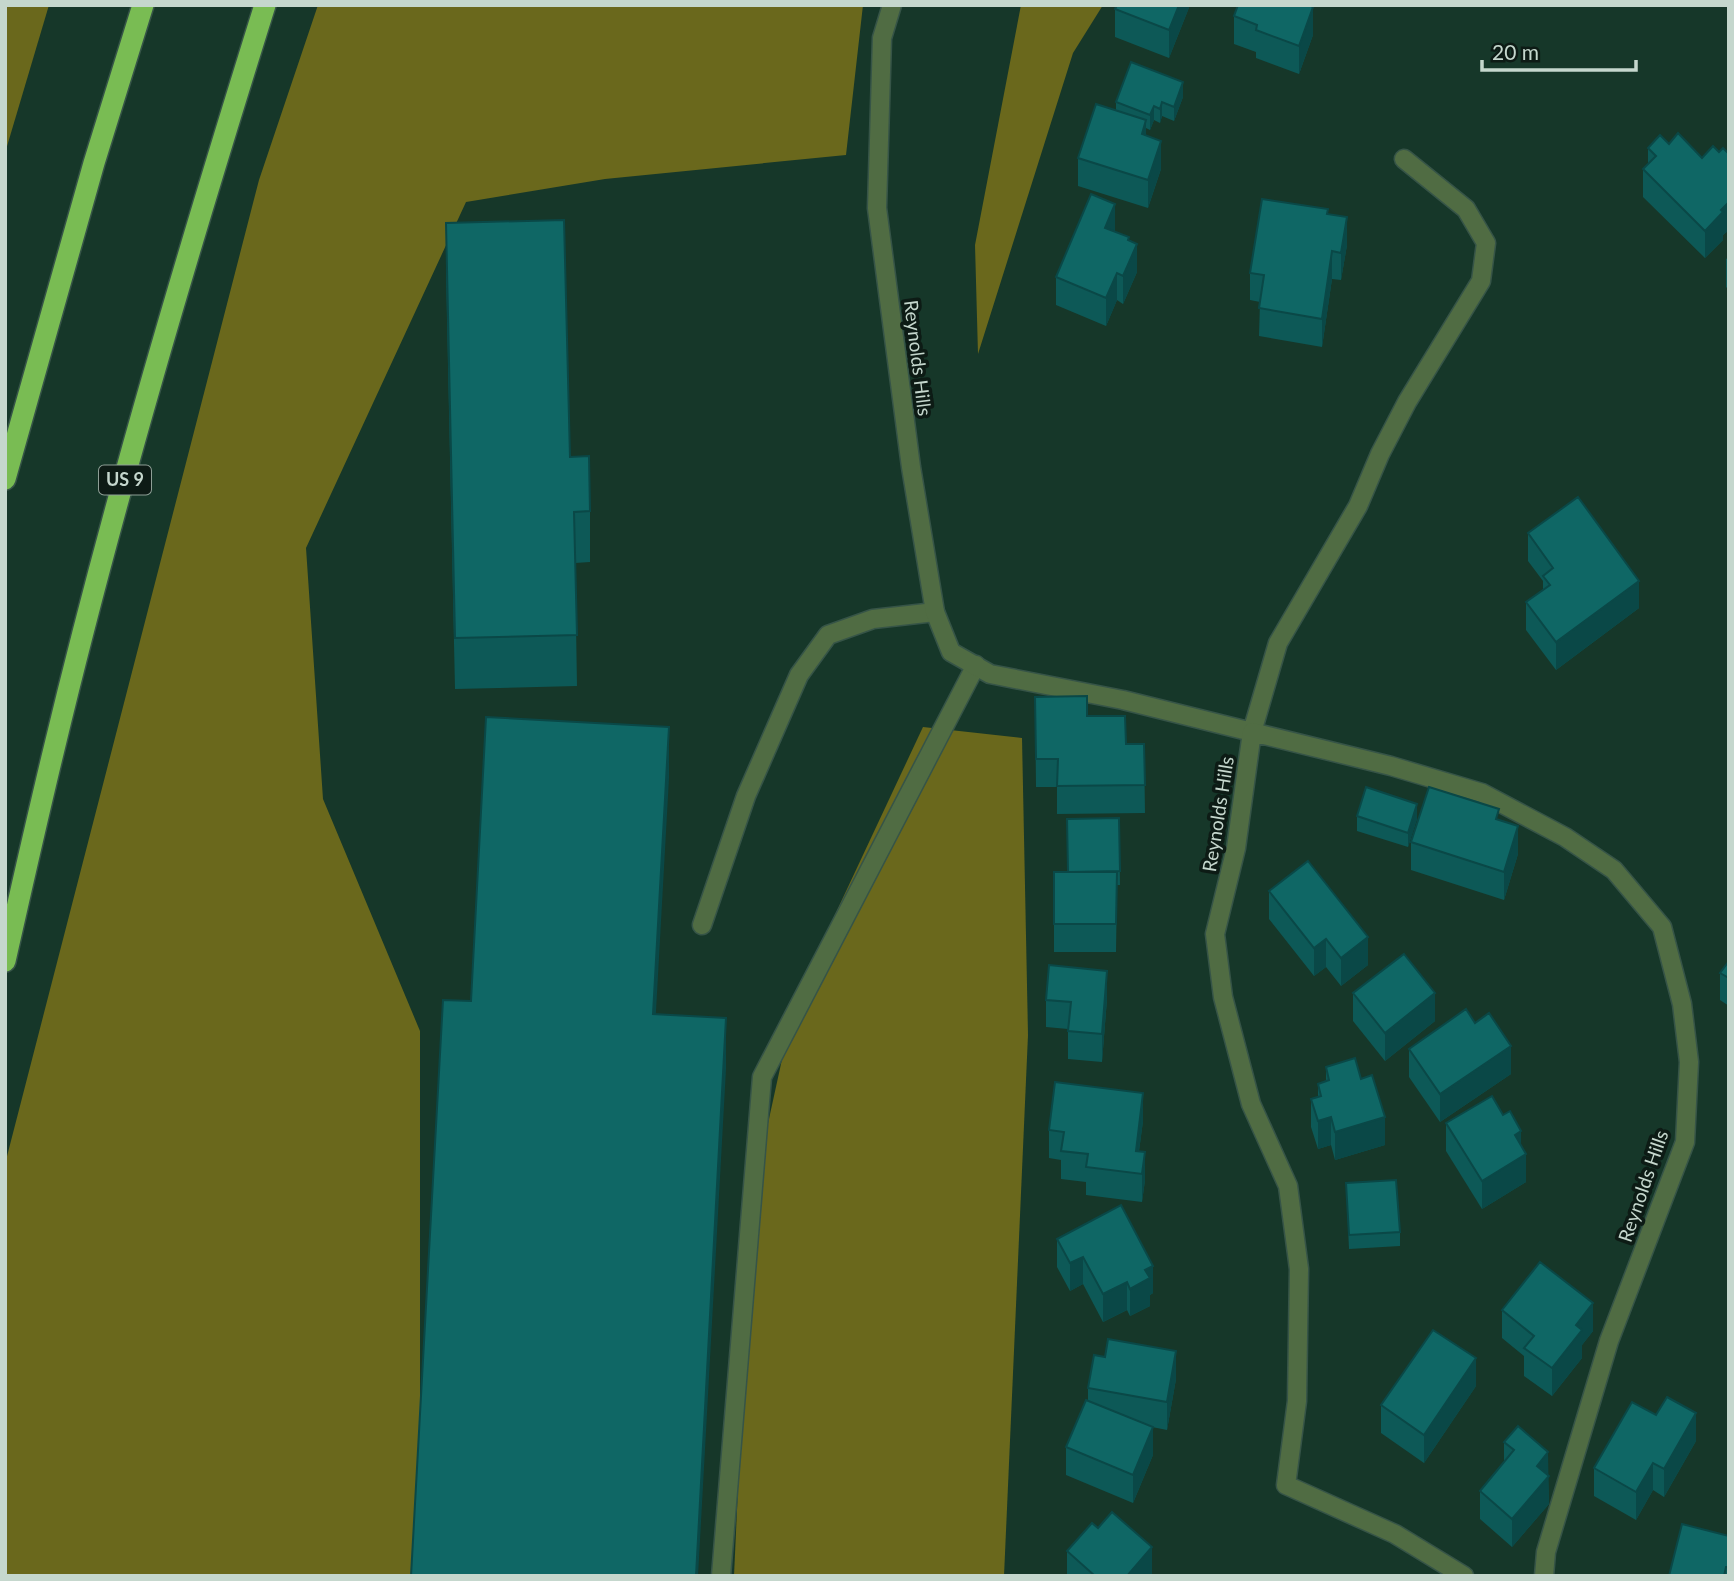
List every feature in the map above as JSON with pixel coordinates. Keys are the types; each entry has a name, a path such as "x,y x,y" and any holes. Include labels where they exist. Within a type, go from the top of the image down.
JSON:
{"highway":[{"path":"5,479 94,163 143,5"},
{"name":"US 9","path":"5,961 54,747 127,471 205,196 265,5"}],"street":[{"name":"Reynolds Hills","path":"891,5 882,37 877,208 911,467 935,612 951,652 990,674 1123,700 1391,766 1482,793 1565,837 1614,870 1662,927 1682,1004 1689,1062 1685,1142 1609,1341 1546,1552 1544,1576"},
{"name":"Reynolds Hills","path":"1404,159 1466,209 1486,243 1480,281 1407,402 1358,506 1278,643 1252,732 1236,848 1215,934 1223,997 1251,1104 1288,1186 1299,1269 1297,1401 1286,1485 1395,1534 1464,1576"},
{"path":"702,925 746,796 799,675 828,635 873,619 935,612"},
{"path":"721,1576 762,1077 976,665"}],"shaded area":[{"path":"5,5 49,5 5,153"},
{"path":"318,5 863,5 846,155 605,179 466,202 306,548 323,799 420,1031 418,1576 5,1576 5,1164 259,180"},
{"path":"1021,5 1103,5 1073,53 978,354 975,245"},
{"path":"923,727 1022,738 1028,1035 1004,1576 734,1576 751,1201 795,1000"}],"building":[{"path":"1117,5 1179,5 1169,30 1115,9"},
{"path":"1238,5 1313,7 1299,46 1256,30 1257,25 1234,16"},
{"path":"1131,62 1183,82 1174,107 1162,102 1160,109 1154,106 1150,115 1116,102"},
{"path":"1096,104 1146,120 1142,134 1161,141 1148,180 1078,158"},
{"path":"1678,133 1702,158 1713,146 1719,152 1723,148 1729,154 1729,202 1705,231 1643,169 1656,156 1648,148 1660,135 1669,144"},
{"path":"1091,194 1115,204 1105,228 1129,237 1128,240 1137,244 1123,276 1117,273 1106,298 1056,277"},
{"path":"1262,199 1328,209 1327,214 1347,217 1341,253 1332,251 1322,319 1259,308 1264,275 1250,273"},
{"path":"564,220 570,457 589,456 590,511 574,512 577,635 455,638 446,223"},
{"path":"1578,497 1639,581 1556,642 1526,602 1550,585 1543,576 1553,568 1528,533"},
{"path":"1087,696 1087,716 1125,716 1126,744 1144,744 1145,785 1057,786 1058,759 1036,759 1035,697"},
{"path":"486,717 669,727 653,1014 726,1018 696,1576 411,1576 443,1000 471,1001"},
{"path":"1366,787 1417,804 1408,833 1357,816"},
{"path":"1429,787 1499,809 1496,819 1518,826 1504,872 1411,842"},
{"path":"1119,818 1120,871 1068,872 1067,819"},
{"path":"1308,861 1368,937 1341,958 1326,939 1314,948 1269,891"},
{"path":"1054,872 1117,872 1116,924 1054,924"},
{"path":"1404,954 1435,993 1385,1033 1353,993"},
{"path":"1729,961 1729,978 1720,973"},
{"path":"1049,965 1107,971 1102,1034 1068,1031 1071,1002 1046,1000"},
{"path":"1466,1009 1475,1023 1489,1013 1511,1046 1440,1094 1409,1049"},
{"path":"1355,1058 1361,1079 1372,1075 1385,1117 1335,1132 1331,1117 1318,1121 1311,1099 1321,1096 1318,1084 1329,1080 1326,1067"},
{"path":"1055,1082 1143,1093 1136,1151 1145,1152 1142,1174 1086,1167 1088,1154 1061,1151 1064,1132 1049,1130"},
{"path":"1492,1096 1503,1115 1510,1111 1521,1131 1515,1135 1526,1154 1482,1181 1446,1123"},
{"path":"1396,1180 1400,1232 1349,1235 1346,1183"},
{"path":"1121,1205 1153,1266 1145,1270 1150,1278 1130,1289 1127,1282 1103,1294 1083,1257 1070,1263 1057,1239"},
{"path":"1540,1262 1593,1303 1576,1325 1582,1330 1552,1368 1524,1348 1534,1336 1502,1310"},
{"path":"1433,1330 1476,1358 1424,1435 1381,1405"},
{"path":"1108,1339 1176,1351 1167,1402 1088,1388 1094,1355 1105,1357"},
{"path":"1667,1397 1696,1413 1664,1469 1653,1463 1636,1492 1594,1468 1632,1402 1656,1415"},
{"path":"1086,1400 1153,1427 1133,1475 1066,1447"},
{"path":"1518,1426 1548,1452 1537,1466 1549,1476 1512,1519 1480,1491 1514,1450 1504,1442"},
{"path":"1112,1512 1152,1547 1127,1576 1095,1576 1067,1551 1092,1523 1098,1528"},
{"path":"1682,1524 1729,1536 1729,1567 1726,1567 1724,1576 1669,1576"}]}
